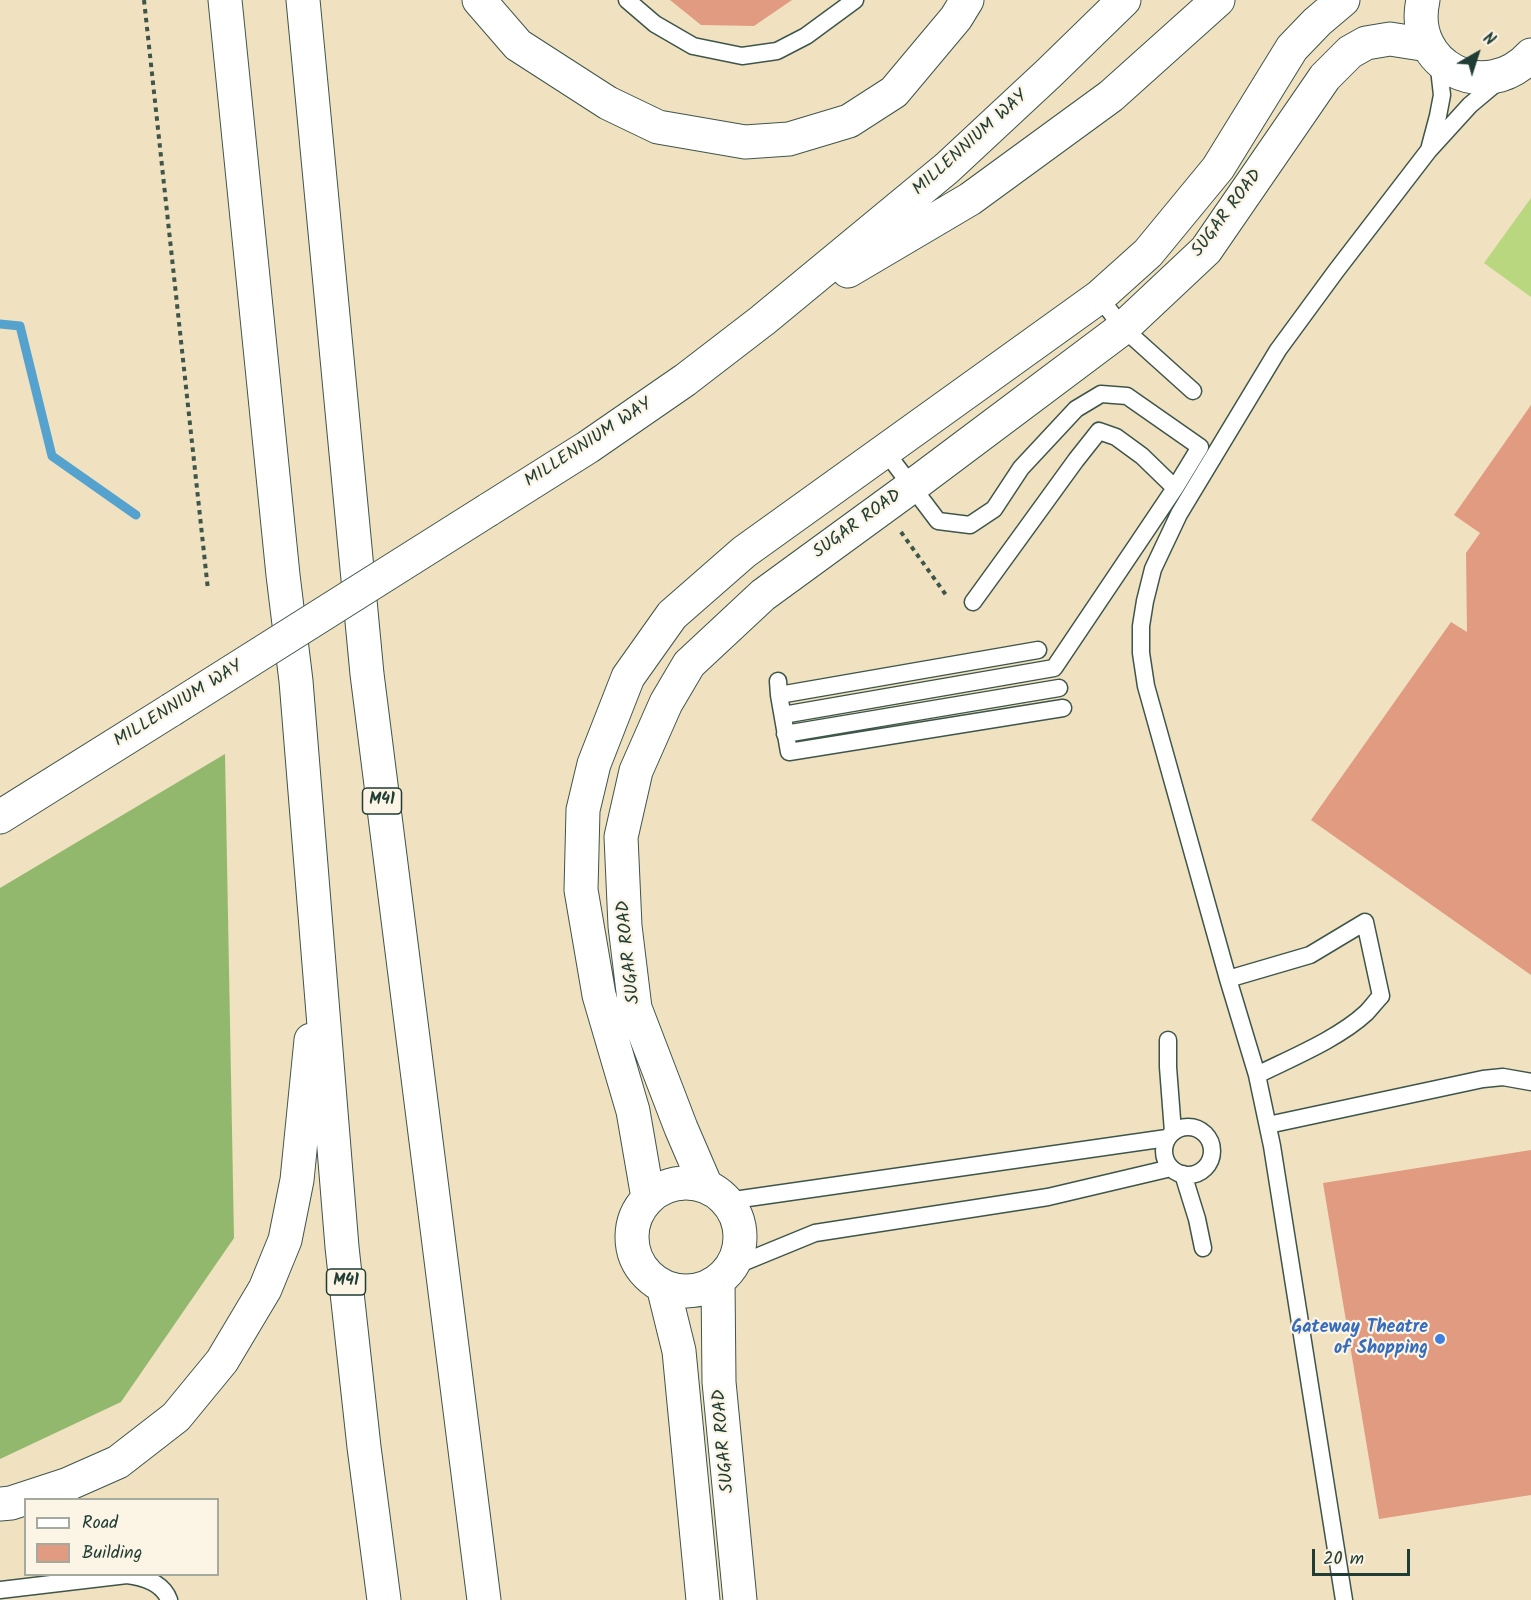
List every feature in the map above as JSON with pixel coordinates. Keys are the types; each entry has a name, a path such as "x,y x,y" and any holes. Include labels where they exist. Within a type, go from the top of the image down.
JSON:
{"main road":[{"name":"M41","path":"225,0 283,575 296,681 342,1247 384,1600"},
{"name":"M41","path":"303,0 367,674 484,1600"},
{"path":"478,0 518,45 608,104 658,127 745,142 789,139 849,121 894,92 957,18 966,0"},
{"name":"MILLENNIUM WAY","path":"0,817 598,440 685,380 763,320 946,168 1049,74 1124,0"},
{"path":"763,320 970,199 1111,96 1218,0"},
{"name":"SUGAR ROAD","path":"648,1198 633,1111 599,995 581,890 583,810 594,764 628,677 672,615 744,552 1099,297 1149,253 1218,168 1292,48 1343,0"},
{"path":"1423,0 1420,17 1422,32 1433,52 1448,68 1460,74 1486,78 1499,76 1521,64"},
{"name":"SUGAR ROAD","path":"717,1194 681,1128 635,1008 625,926 621,837 636,771 666,703 689,664 763,595 1123,328 1206,250 1325,77 1350,52 1366,43 1390,39 1433,52"},
{"path":"26,1498 66,1485 118,1462 176,1417 222,1362 265,1289 285,1240 297,1180 320,963"},
{"path":"691,1183 717,1194 738,1221 740,1233 740,1245 725,1274 705,1288 691,1291 663,1286 645,1272 634,1253 633,1231 639,1210 648,1198 661,1189 676,1184 691,1183"},
{"name":"SUGAR ROAD","path":"725,1274 719,1382 740,1600"},
{"name":"SUGAR ROAD","path":"663,1286 679,1351 703,1600"},
{"path":"0,1504 24,1499"}],"lane":[{"path":"627,0 655,24 693,46 742,56 777,51 806,36 855,0"},
{"path":"1429,150 1442,95 1433,52"},
{"path":"1344,1600 1268,1125 1257,1075 1146,686 1141,653 1142,626 1153,569 1179,514 1278,350 1429,150 1488,88 1521,64"},
{"path":"1099,297 1123,328 1193,391"},
{"path":"783,716 1054,668 1200,447 1127,396 1101,394 1076,409 1021,468 994,508 970,525 938,521 885,451"},
{"path":"973,602 1099,431 1116,437 1142,456 1174,488"},
{"path":"1038,650 779,688 789,752 1063,708"},
{"path":"786,734 1059,688"},
{"path":"1228,979 1310,955 1365,922 1381,996 1351,1025 1257,1075"},
{"path":"1168,1040 1170,1135 1164,1143 1164,1156 1177,1171 1197,1219 1203,1248"},
{"path":"1268,1125 1484,1078 1503,1077 1531,1082"},
{"path":"717,1194 1170,1135 1184,1127 1196,1128 1205,1134 1211,1145 1211,1157 1205,1167 1195,1174 1177,1171 1048,1197 815,1233 725,1274"},
{"path":"0,1590 119,1576"},
{"path":"139,1576 162,1589 169,1600"}],"path":[{"path":"144,0 208,590"}],"green space":[{"path":"1531,198 1531,297 1484,263"},
{"path":"225,754 234,1238 121,1402 0,1459 0,888"}],"building":[{"path":"670,0 792,0 754,26 701,25"},
{"path":"1531,405 1531,975 1311,820 1451,622 1467,632 1466,553 1480,533 1454,515"},
{"name":"Gateway Theatre of Shopping","path":"1531,1150 1531,1495 1379,1519 1323,1183"}],"waterway":[{"path":"0,324 20,326 52,456 136,515"}],"place":[{"name":"Gateway Theatre of Shopping","path":"1440,1339"}]}
